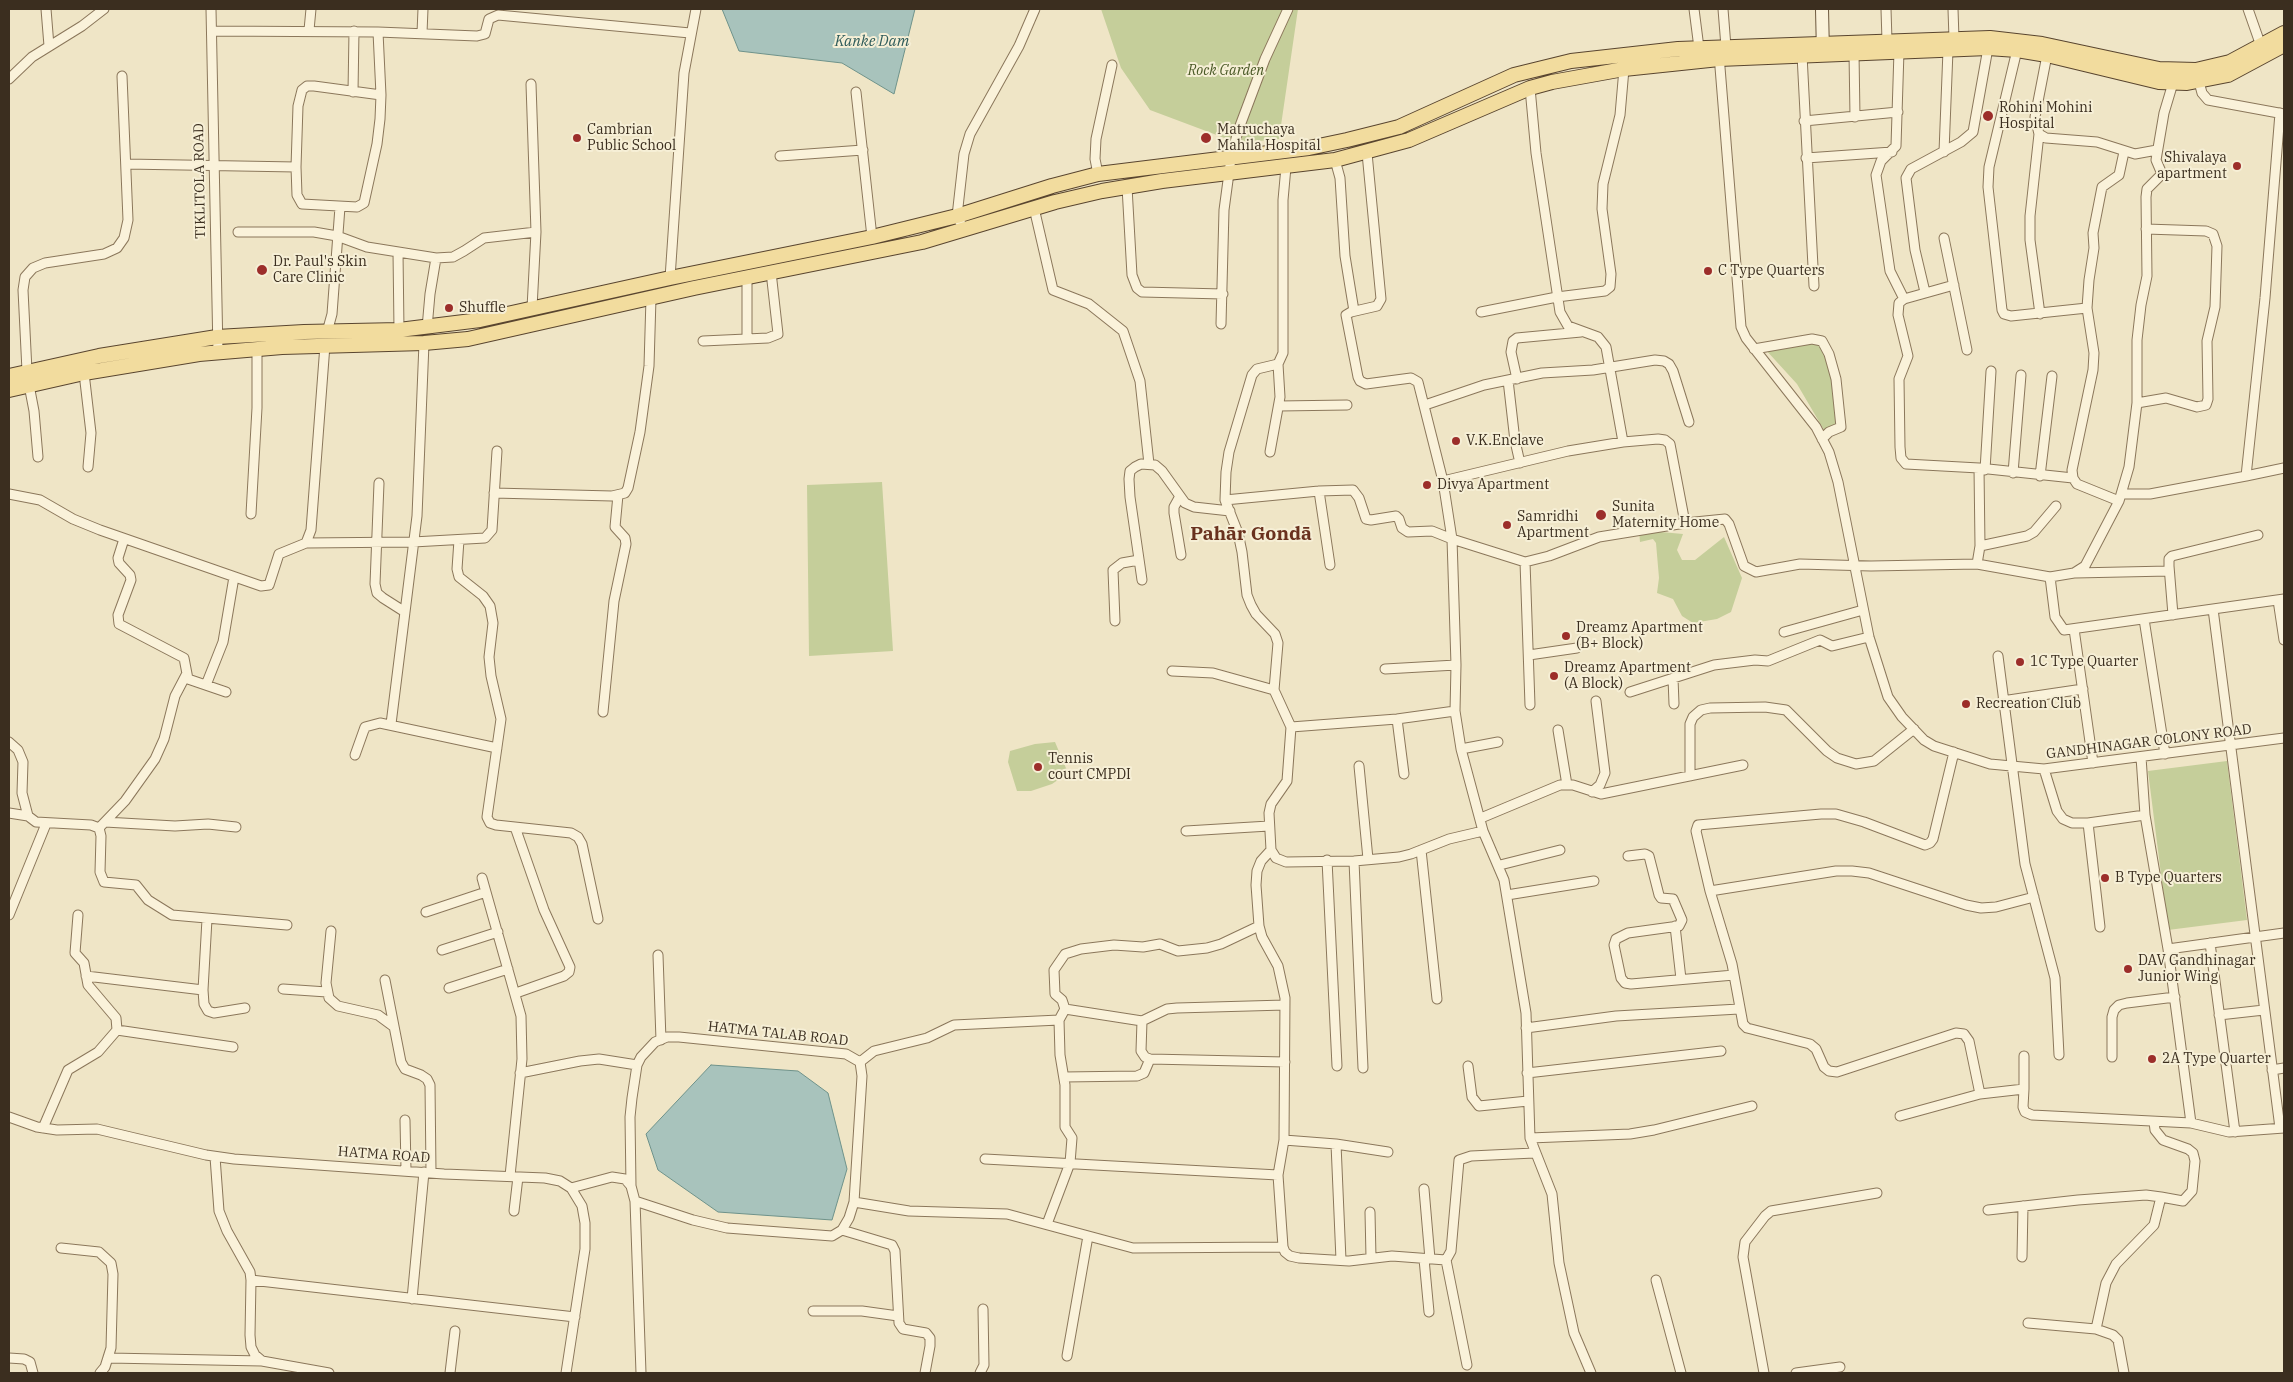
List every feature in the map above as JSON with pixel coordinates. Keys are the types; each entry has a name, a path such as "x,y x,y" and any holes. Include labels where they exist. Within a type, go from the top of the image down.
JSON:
{"main road":[{"path":"9,376 28,378 84,373 218,352 257,349 480,320 670,278 872,237 957,216 1052,186 1098,174 1230,166 1286,167 1335,160 1366,153 1431,132 1530,88 1624,68 1721,51 1823,49 1887,41 1951,45 2017,50 2047,55 2159,82 2173,83 2197,76 2230,62 2284,33"},
{"path":"9,390 28,378 99,356 217,337 424,343 468,339 747,277 922,242 1034,208 1102,191 1230,166 1399,127 1514,75 1542,67 1621,54 1699,48 1721,51 1802,55 1823,49 1854,54 2011,39 2159,70 2197,76 2228,74 2284,45"}],"street":[{"path":"46,9 49,46"},
{"path":"9,79 19,68 104,9"},
{"name":"TIKLITOLA ROAD","path":"211,9 218,352"},
{"path":"309,30 311,9"},
{"path":"422,32 424,9"},
{"path":"670,278 680,110 690,33 694,25 696,9"},
{"path":"964,230 957,216 964,154 970,134 1019,46 1035,9"},
{"path":"1221,324 1224,210 1230,166 1238,131 1265,60 1288,9"},
{"path":"1694,9 1699,48"},
{"name":"GANDHINAGAR COLONY ROAD","path":"1723,9 1721,51 1741,327 1754,349 1816,427 1829,452 1838,482 1862,610 1888,697 1914,729 1934,746 1990,764 2013,767 2044,769 2284,738"},
{"path":"1822,9 1823,49"},
{"path":"1886,9 1887,41"},
{"path":"1944,152 1953,9"},
{"path":"2248,9 2261,46"},
{"path":"212,31 422,32 482,36 486,31 489,19 498,15 690,33"},
{"path":"353,92 354,31"},
{"path":"378,32 381,95 377,144 364,203 357,207 306,206 299,201 296,167 298,106 302,90 307,86 314,86 381,95"},
{"path":"1925,292 1915,250 1906,178 1911,169 1961,142 1973,132 1988,48"},
{"path":"2017,50 1989,167 1990,210 2002,310 2007,316 2087,308"},
{"path":"1899,51 1898,136 1893,152 1881,161 1876,175 1890,271 1904,299"},
{"path":"1854,54 1856,117"},
{"path":"1802,55 1814,286"},
{"path":"2040,314 2032,266 2030,216 2039,134 2035,117 2047,55"},
{"path":"1098,174 1095,159 1096,139 1112,64"},
{"path":"1480,312 1557,297 1605,291 1610,287 1611,274 1602,209 1603,184 1620,115 1624,68"},
{"path":"38,457 34,411 28,378 23,290 25,277 33,268 45,263 104,254 117,248 124,238 128,220 122,76"},
{"path":"2197,76 2202,93 2208,100 2282,114 2246,476"},
{"path":"2074,573 2085,566 2120,498 2130,459 2137,403 2137,340 2147,276 2147,189 2162,174 2156,160 2157,150 2173,83"},
{"path":"531,84 536,232 532,308"},
{"path":"1530,88 1536,153 1557,297 1563,321 1568,326 1598,337 1603,341 1610,368 1623,442"},
{"path":"856,92 872,237"},
{"path":"1804,121 1898,112"},
{"path":"2039,134 2046,138 2097,142 2135,154 2157,150"},
{"path":"780,156 863,150"},
{"path":"1806,158 1893,152"},
{"path":"2073,478 2072,470 2079,429 2093,370 2094,353 2087,308 2089,280 2094,255 2093,233 2102,187 2105,183 2119,175 2124,152"},
{"path":"1366,153 1381,298 1377,306 1348,313 1346,318 1360,381 1371,383 1406,378 1415,379 1420,386 1443,481 1452,539 1456,664 1455,711 1460,749 1481,818 1483,831 1500,865 1507,895 1523,991 1530,1138 1534,1153 1552,1194 1559,1263 1574,1333 1591,1373"},
{"path":"1335,160 1341,185 1346,256 1354,311"},
{"path":"126,164 296,167"},
{"path":"1270,452 1279,406 1281,384 1278,364 1283,353 1283,200 1286,167"},
{"path":"1127,187 1132,274 1137,288 1142,292 1223,294"},
{"path":"306,543 311,530 326,339 332,314 340,207"},
{"path":"1034,208 1052,290 1089,304 1124,331 1140,381 1149,464"},
{"path":"2137,403 2166,398 2197,407 2206,405 2208,399 2208,341 2215,307 2217,246 2213,234 2206,231 2146,229"},
{"path":"238,232 293,230 337,236 367,247 436,258 453,257 484,238 536,232"},
{"path":"1944,238 1967,350"},
{"path":"398,252 399,330"},
{"path":"428,328 430,294 436,258"},
{"path":"703,341 768,338 778,334 772,272"},
{"path":"747,277 747,339"},
{"path":"1954,285 1904,299 1898,308 1908,356 1899,379 1900,447 1903,462 1910,465 1982,469 2073,478 2083,487 2120,498 2284,468"},
{"path":"494,493 618,496 625,493 628,488 640,432 649,366 651,298"},
{"path":"1520,463 1515,441 1512,379 1513,342 1516,338 1581,332"},
{"path":"1754,349 1812,339 1822,341 1830,354 1836,380 1840,427 1822,438"},
{"path":"391,724 417,516 424,343"},
{"path":"252,514 256,439 257,349"},
{"path":"1425,404 1512,379 1561,371 1610,368 1655,360 1664,361 1669,364 1689,422"},
{"path":"1278,364 1257,369 1252,375 1229,452 1225,500 1242,552 1250,605 1275,634 1278,643 1274,690 1291,727 1287,780 1271,804 1271,850 1276,858 1286,862 1354,861 1399,857 1449,838 1483,831"},
{"path":"1977,564 1980,546 1982,469 1991,371"},
{"path":"84,373 91,432 88,467"},
{"path":"2013,473 2021,375"},
{"path":"2040,476 2052,376"},
{"path":"1279,406 1347,405"},
{"path":"1443,481 1568,451 1623,442 1665,440 1670,444 1686,523"},
{"path":"9,494 40,500 73,519 124,539 261,586 269,585 279,554 306,543 459,540 477,539 490,534 492,530 497,451"},
{"path":"1142,580 1132,517 1129,479 1130,471 1135,466 1149,464 1162,471 1185,504 1194,507 1230,511"},
{"path":"379,483 374,572 377,593 405,612"},
{"path":"1225,500 1319,491 1353,490 1360,498 1366,519 1396,516 1400,519 1402,528 1408,532 1432,531 1525,562 1549,556 1599,537 1686,523 1725,519 1729,524 1744,566 1756,572 1800,564 1977,564 2050,577 2074,573 2169,571"},
{"path":"1319,491 1330,565"},
{"path":"603,712 614,601 626,544 625,538 615,527 618,496"},
{"path":"1179,498 1174,507 1174,513 1181,554"},
{"path":"1980,546 2027,536 2034,532 2056,506"},
{"path":"2173,615 2169,559 2177,553 2258,536"},
{"path":"124,539 118,558 119,563 130,575 131,580 118,615 119,624 184,658 186,661 186,675 175,696 164,739 155,759 136,786 102,825 100,872 104,882 136,885 148,900 172,915 287,926"},
{"path":"459,540 457,569 460,577 483,596 490,606 493,623 489,657 501,719 487,817 490,823 496,825 571,833 578,837 582,844 598,919"},
{"path":"1115,621 1113,570 1122,563 1139,560"},
{"path":"1525,562 1530,705"},
{"path":"206,685 223,642 234,577"},
{"path":"2050,577 2055,617 2064,630 2281,600 2284,640"},
{"path":"2024,1056 2022,1106 2025,1112 2032,1116 2191,1123 2235,1132 2282,1128 2254,937 2232,746 2213,609"},
{"path":"1784,632 1862,610"},
{"path":"2144,619 2165,754"},
{"path":"2074,629 2093,763"},
{"path":"1630,692 1725,663 1776,660 1820,640 1832,646 1869,637"},
{"path":"1528,655 1577,648"},
{"path":"1998,656 2002,701 2013,767 2023,851 2055,978 2059,1055"},
{"path":"1385,668 1456,664"},
{"path":"1172,672 1212,673 1274,690"},
{"path":"186,675 192,681 226,692"},
{"path":"1673,678 1674,704"},
{"path":"2002,701 2082,690"},
{"path":"1592,792 1600,785 1605,773 1596,701"},
{"path":"1690,776 1690,724 1701,710 1710,708 1765,707 1786,710 1828,751 1838,758 1856,764 1874,761 1914,729"},
{"path":"1291,727 1397,719 1455,711"},
{"path":"1397,719 1404,774"},
{"path":"355,755 365,726 380,722 497,748"},
{"path":"1558,730 1567,785"},
{"path":"9,742 18,750 23,762 22,794 28,816"},
{"path":"1460,749 1498,742"},
{"path":"1954,752 1938,819 1930,843 1919,845 1864,822 1836,814 1700,824 1696,831 1710,890 1734,975 1739,1009 1743,1024 1747,1028 1810,1044 1816,1049 1829,1072 1837,1072 1956,1033 1964,1034 1969,1041 1980,1094"},
{"path":"2141,757 2145,815 2168,949 2191,1123"},
{"path":"1481,818 1560,786 1567,785 1592,792 1609,793 1743,765"},
{"path":"1358,766 1368,859"},
{"path":"2044,769 2057,811 2063,819 2072,823 2088,824 2145,815"},
{"path":"9,813 28,816 36,822 46,824 175,826 208,824 236,826"},
{"path":"9,915 46,824"},
{"path":"2088,824 2100,926"},
{"path":"1186,832 1270,826"},
{"path":"515,828 539,896 570,967 569,972 564,976 516,993"},
{"path":"1271,850 1261,861 1257,871 1259,926 1262,937 1278,966 1286,1005 1284,1140 1278,1174 1283,1247 1290,1256 1341,1260 1392,1256 1446,1260"},
{"path":"1421,850 1437,999"},
{"path":"1500,865 1560,850"},
{"path":"1628,856 1645,854 1649,856 1659,895 1661,898 1673,899 1682,920 1679,926 1621,935 1616,939 1614,945 1621,978 1624,983 1631,984 1734,975"},
{"path":"1327,860 1337,1066"},
{"path":"1354,861 1363,1068"},
{"path":"1710,890 1829,872 1852,871 1869,873 1966,906 1996,907 2034,897"},
{"path":"482,878 516,993 522,1034 514,1177 514,1211"},
{"path":"1507,895 1594,881"},
{"path":"426,912 486,892"},
{"path":"43,1128 68,1070 98,1052 117,1030 116,1018 88,986 84,962 75,950 78,915"},
{"path":"207,919 204,1004 208,1011 214,1013 245,1008"},
{"path":"1047,1224 1070,1164 1072,1138 1065,1127 1064,1077 1060,1056 1060,1020 1065,1009 1062,1000 1055,994 1053,981 1054,970 1065,954 1081,949 1114,945 1143,947 1160,944 1178,951 1208,948 1259,926"},
{"path":"1675,926 1681,979"},
{"path":"331,931 327,992 329,998 338,1006 370,1012 393,1026"},
{"path":"442,950 498,932"},
{"path":"2168,949 2284,934"},
{"path":"2210,943 2235,1132"},
{"path":"641,1373 635,1201 631,1186 630,1117 638,1065 649,1047 661,1040 658,955"},
{"path":"449,988 508,969"},
{"path":"86,976 203,990"},
{"path":"385,980 399,1055 405,1069 421,1075 430,1085 428,1172 412,1299"},
{"path":"283,989 327,992"},
{"path":"2112,1057 2112,1018 2114,1010 2120,1005 2127,1003 2175,997"},
{"path":"1065,1009 1142,1021 1160,1012 1177,1008 1286,1005"},
{"path":"1526,1028 1616,1016 1739,1009"},
{"path":"2219,1015 2264,1010"},
{"path":"860,1062 874,1050 927,1038 954,1025 1060,1020"},
{"path":"1142,1021 1141,1051 1145,1057 1150,1059 1285,1062"},
{"path":"117,1030 233,1048"},
{"name":"HATMA TALAB ROAD","path":"661,1040 678,1037 846,1054 860,1062 862,1076 854,1202 849,1218 842,1230"},
{"path":"1527,1073 1721,1051"},
{"path":"520,1073 599,1059 638,1065"},
{"path":"1064,1077 1137,1076 1147,1068 1150,1059"},
{"path":"1468,1066 1472,1097 1479,1106 1528,1101"},
{"path":"2272,1070 2284,1068"},
{"path":"1900,1116 1980,1094 2024,1089"},
{"path":"1530,1138 1630,1134 1752,1106"},
{"name":"HATMA ROAD","path":"9,1117 43,1128 97,1129 215,1157 545,1178 560,1181 571,1188"},
{"path":"405,1120 406,1170"},
{"path":"1988,1210 2146,1194 2183,1202 2192,1191 2195,1161 2193,1153 2188,1149 2163,1140 2155,1130 2154,1122"},
{"path":"1284,1140 1336,1144 1388,1152"},
{"path":"1336,1144 1341,1260"},
{"path":"1467,1365 1446,1260 1451,1251 1458,1160 1471,1156 1534,1153"},
{"path":"215,1157 219,1211 227,1231 250,1272 252,1280 251,1347 255,1355 262,1361"},
{"path":"985,1159 1278,1174"},
{"path":"566,1373 585,1249 585,1223 582,1206 571,1188 612,1177 625,1179 631,1186"},
{"path":"1424,1189 1429,1312"},
{"path":"1764,1373 1743,1257 1745,1242 1765,1216 1771,1212 1878,1193"},
{"path":"2096,1329 2106,1283 2111,1272 2154,1225 2161,1197"},
{"path":"635,1201 726,1228 820,1236 832,1236 842,1230 892,1244 895,1251 898,1316 902,1329 926,1333 930,1338 925,1373"},
{"path":"854,1202 909,1211 1007,1214 1133,1248 1283,1247"},
{"path":"2022,1257 2023,1206"},
{"path":"1370,1212 1371,1258"},
{"path":"1068,1356 1088,1236"},
{"path":"61,1248 99,1252 111,1263 113,1274 110,1358 100,1373"},
{"path":"252,1280 575,1317"},
{"path":"1656,1280 1681,1373"},
{"path":"980,1373 984,1365 983,1309"},
{"path":"813,1311 862,1311 898,1316"},
{"path":"2028,1323 2096,1329 2113,1335 2118,1340 2124,1373"},
{"path":"450,1373 455,1331"},
{"path":"9,1358 24,1358 30,1362 33,1373"},
{"path":"110,1358 262,1361 329,1373"},
{"path":"1796,1373 1840,1368"}],"green space":[{"name":"Rock Garden","path":"1101,9 1298,9 1279,139 1238,143 1150,110 1121,68"},
{"path":"1814,340 1824,350 1833,381 1836,426 1824,430 1797,384 1765,349"},
{"path":"882,482 893,651 809,656 807,485"},
{"path":"1639,530 1683,534 1677,550 1682,560 1695,560 1724,537 1742,578 1731,612 1717,619 1693,623 1682,616 1673,599 1657,593 1659,578 1656,543 1653,539 1640,542"},
{"name":"Tennis court CMPDI","path":"1055,742 1068,773 1052,784 1031,791 1017,791 1008,762 1010,751 1035,744"},
{"path":"2227,761 2247,920 2168,930 2148,771"}],"water":[{"name":"Kanke Dam","path":"722,9 915,9 894,94 842,63 739,51"},
{"path":"711,1065 798,1071 828,1093 847,1169 832,1220 718,1212 658,1170 646,1134"}],"place":[{"name":"Rohini Mohini Hospital","path":"1988,116"},
{"name":"Cambrian Public School","path":"577,138"},
{"name":"Matruchaya Mahila Hospital","path":"1206,138"},
{"name":"Shivalaya apartment","path":"2237,166"},
{"name":"Dr. Paul's Skin Care Clinic","path":"262,270"},
{"name":"C Type Quarters","path":"1708,271"},
{"name":"Shuffle","path":"449,308"},
{"name":"V.K.Enclave","path":"1456,441"},
{"name":"Divya Apartment","path":"1427,485"},
{"name":"Sunita Maternity Home","path":"1601,515"},
{"name":"Samridhi Apartment","path":"1507,525"},
{"name":"Dreamz Apartment (B+ Block)","path":"1566,636"},
{"name":"1C Type Quarter","path":"2020,662"},
{"name":"Dreamz Apartment (A Block)","path":"1554,676"},
{"name":"Recreation Club","path":"1966,704"},
{"name":"Tennis court CMPDI","path":"1038,767"},
{"name":"B Type Quarters","path":"2105,878"},
{"name":"DAV Gandhinagar Junior Wing","path":"2128,969"},
{"name":"2A Type Quarter","path":"2152,1059"}],"district":[{"name":"Pahār Gondā","path":"1251,535"}]}
